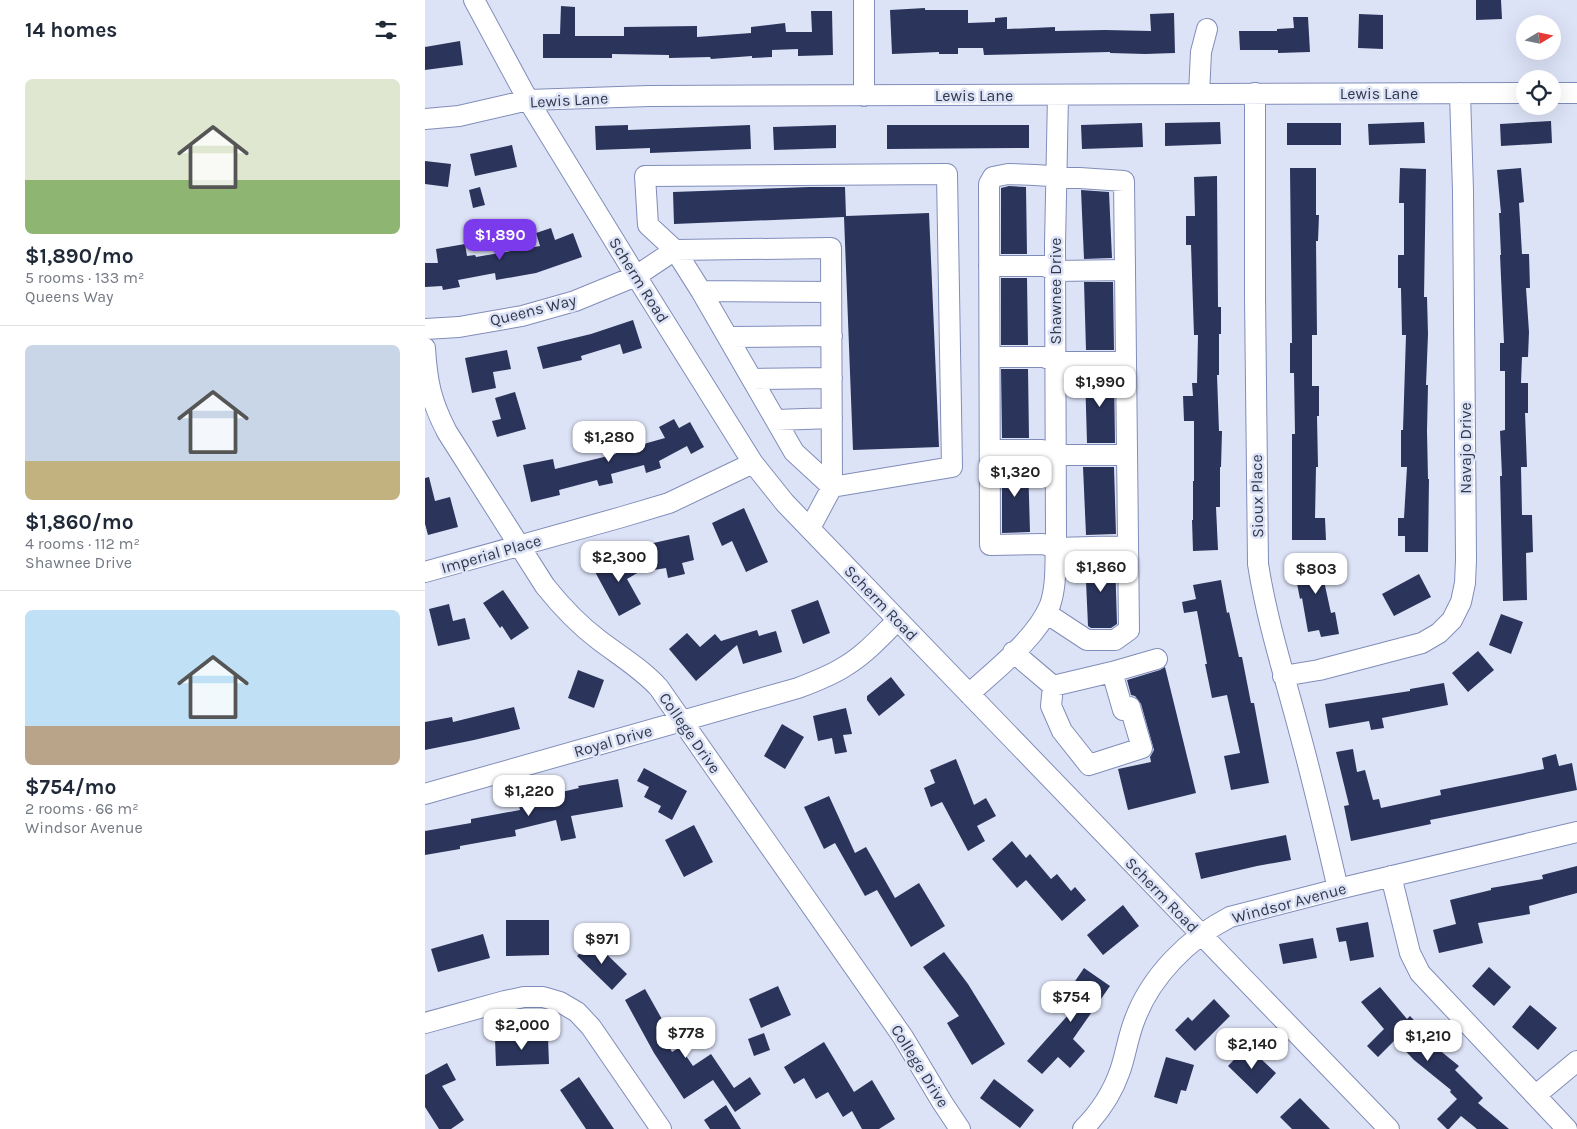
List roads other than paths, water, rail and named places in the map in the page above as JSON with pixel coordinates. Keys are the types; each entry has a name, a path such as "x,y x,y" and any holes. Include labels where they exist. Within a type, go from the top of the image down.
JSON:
{"street":[{"name":"Scherm Road","path":"474,0 528,100 636,276 753,462 785,503 1389,1129"},
{"path":"864,0 864,96"},
{"path":"1199,94 1201,52 1207,29"},
{"name":"Sioux Place","path":"1255,93 1258,564 1263,596 1283,676 1300,732 1339,889"},
{"name":"Navajo Drive","path":"1283,676 1319,670 1422,643 1439,633 1453,620 1461,602 1465,583 1466,560 1463,201 1460,93"},
{"name":"Lewis Lane","path":"425,119 459,116 528,100 649,96 1516,93"},
{"path":"1561,93 1577,94"},
{"name":"Shawnee Drive","path":"969,694 1032,635 1043,620 1050,604 1054,585 1056,548 1055,271 1058,95"},
{"path":"947,174 952,467 832,487 794,452 701,291 675,250 648,225 645,176 947,174"},
{"path":"1046,613 1087,640 1115,640 1129,630 1124,181 1008,174 993,177 989,184 990,544 1043,544 1056,548 1128,546"},
{"path":"675,250 831,248 832,487 809,528"},
{"name":"Queens Way","path":"425,329 459,327 522,316 575,301 636,276 675,250"},
{"path":"989,266 1045,266 1055,271 1125,270"},
{"path":"701,291 831,292"},
{"path":"728,337 831,336"},
{"name":"College Drive","path":"425,348 429,391 436,411 447,432 545,586 561,606 597,639 649,677 659,688 903,1037 941,1102 960,1129"},
{"path":"990,357 1044,356 1056,362 1126,362"},
{"path":"752,380 832,378"},
{"path":"776,420 832,418"},
{"path":"990,450 1042,450 1056,455 1127,455"},
{"name":"Imperial Place","path":"425,572 622,518 669,503 753,462"},
{"name":"Royal Drive","path":"425,794 798,688 824,678 846,666 863,654 897,620"},
{"path":"1013,652 1053,686"},
{"path":"1053,686 1157,659"},
{"path":"1053,686 1051,706 1062,731 1089,766 1142,748 1130,707 1123,710 1112,672"},
{"name":"Windsor Avenue","path":"1083,1129 1097,1115 1110,1094 1120,1071 1134,1021 1143,999 1168,964 1216,924 1229,917 1577,832"},
{"path":"1391,876 1410,954 1420,973 1567,1129"},
{"path":"425,1023 524,997 543,997 561,1002 577,1012 591,1027 661,1129"},
{"path":"1536,1096 1577,1061"}]}
